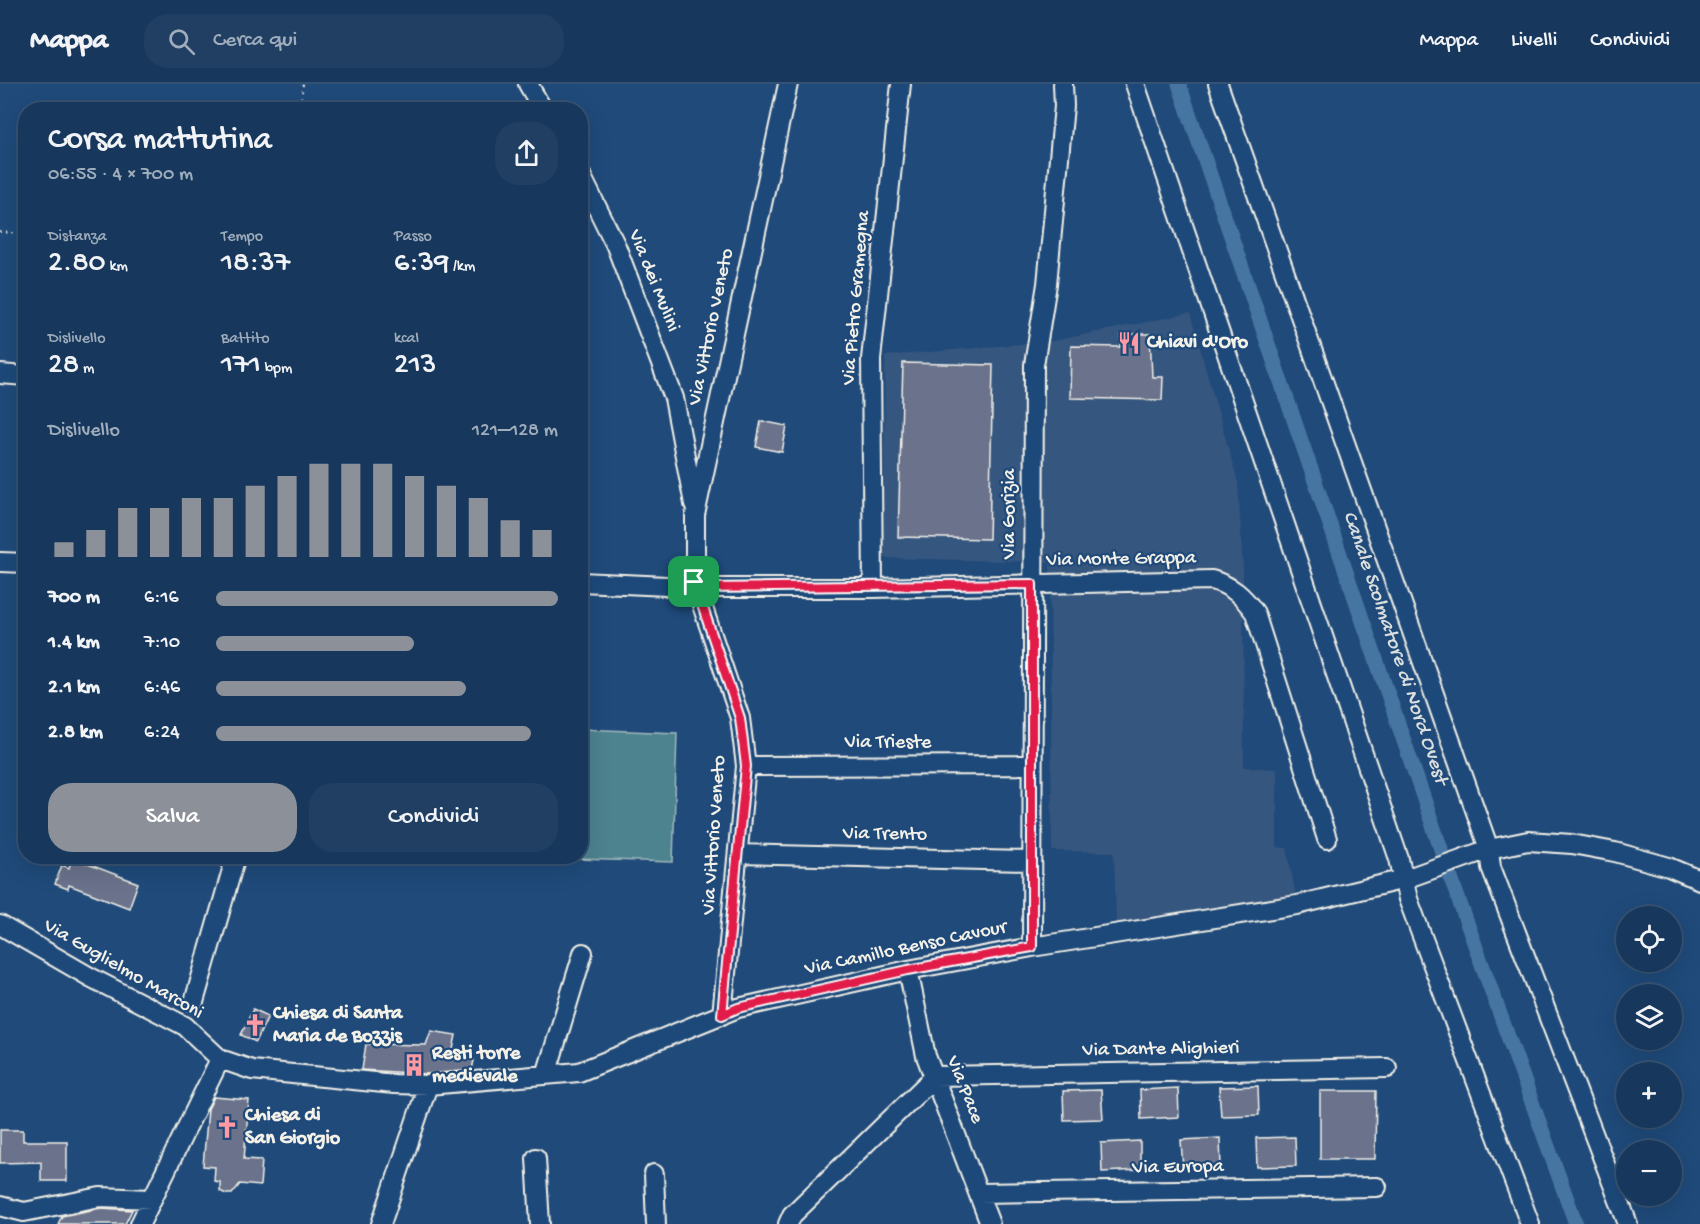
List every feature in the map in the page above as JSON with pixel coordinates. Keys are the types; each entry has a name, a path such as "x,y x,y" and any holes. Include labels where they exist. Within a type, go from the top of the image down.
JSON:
{"street":[{"path":"528,84 538,102"},
{"name":"Via Vittorio Veneto","path":"722,1015 746,766 740,718 696,588 695,515 788,84"},
{"name":"Via Pietro Gramegna","path":"873,588 871,360 900,84"},
{"name":"Via Gorizia","path":"1032,947 1030,861 1034,365 1047,284 1064,106 1063,84"},
{"path":"1135,84 1404,879 1408,899 1530,1224"},
{"path":"1218,84 1484,851 1628,1224"},
{"name":"Via dei Mulini","path":"588,189 616,246 674,398 683,433 695,515"},
{"path":"0,374 18,375"},
{"path":"0,562 18,563"},
{"name":"Via Monte Grappa","path":"588,582 696,588 873,588 1212,580 1236,590 1255,613 1327,839"},
{"name":"Via Trieste","path":"746,766 1031,765"},
{"name":"Via Camillo Benso Cavour","path":"220,1059 252,1070 394,1084 428,1084 579,1072 738,1008 908,970 1032,947 1297,905 1404,879 1484,851 1528,841 1572,844 1615,852 1669,867 1700,880"},
{"name":"Via Trento","path":"738,854 1030,861"},
{"path":"194,1002 234,864"},
{"name":"Via Guglielmo Marconi","path":"0,925 90,977 185,1026 220,1059"},
{"path":"546,1075 583,953"},
{"name":"Via Pace","path":"908,970 926,1056 990,1224"},
{"path":"140,1224 220,1059"},
{"name":"Via Dante Alighieri","path":"935,1076 1387,1068"},
{"path":"788,1224 792,1215 935,1076"},
{"path":"381,1224 428,1084"},
{"path":"536,1158 540,1224"},
{"path":"654,1174 656,1224"},
{"name":"Via Europa","path":"980,1193 1377,1187"},
{"path":"0,1206 24,1212 100,1197 151,1199"}],"path":[{"path":"301,102 303,84"},
{"path":"0,232 18,233"}],"shaded area":[{"path":"1190,313 1238,482 1243,570 1244,767 1277,769 1277,847 1287,848 1296,897 1116,924 1114,852 1052,851 1050,562 883,558 885,356 1053,341"}],"green space":[{"path":"588,729 677,733 673,862 588,859"}],"building":[{"path":"1121,334 1150,334 1152,377 1163,377 1162,400 1070,398 1071,346 1121,347"},
{"path":"903,363 993,365 989,539 898,537"},
{"path":"761,421 787,426 782,452 756,447"},
{"path":"70,864 88,864 138,883 129,908 69,885 68,889 55,884 62,865 69,868"},
{"name":"Chiesa di Santa Maria de Bozzis","path":"253,1009 268,1016 256,1042 241,1035"},
{"path":"431,1031 456,1035 451,1059 474,1060 472,1070 428,1074 362,1070 366,1044 426,1045"},
{"path":"1258,1086 1259,1115 1221,1116 1219,1087"},
{"path":"1178,1088 1179,1117 1141,1119 1140,1090"},
{"path":"1101,1090 1103,1119 1064,1120 1063,1091"},
{"path":"1320,1091 1376,1091 1375,1159 1320,1159"},
{"name":"Chiesa di San Giorgio","path":"214,1097 249,1100 244,1159 262,1160 260,1186 240,1184 232,1194 226,1194 220,1191 220,1182 214,1181 215,1167 203,1166 208,1109"},
{"path":"0,1130 23,1130 23,1141 67,1141 67,1181 41,1181 41,1162 0,1163"},
{"path":"1295,1137 1296,1166 1257,1167 1256,1138"},
{"path":"1220,1138 1221,1167 1183,1169 1181,1140"},
{"path":"1140,1141 1140,1170 1102,1172 1101,1143"},
{"path":"101,1208 132,1210 125,1224 58,1224 62,1216"}],"waterway":[{"name":"Canale Scolmatore di Nord Ovest","path":"1179,84 1454,887 1576,1224"}],"place":[{"name":"Chiavi d'Oro","path":"1129,343"},
{"name":"Chiesa di Santa Maria de Bozzis","path":"255,1025"},
{"name":"Resti torre medievale","path":"414,1065"},
{"name":"Chiesa di San Giorgio","path":"227,1127"}],"route":[{"path":"694,582 698,582 701,588 873,588 1032,584 1030,861 1032,947 908,970 738,1008 722,1015 746,766 740,718 714,647 698,593 694,594 690,590 690,584 694,582"}]}
